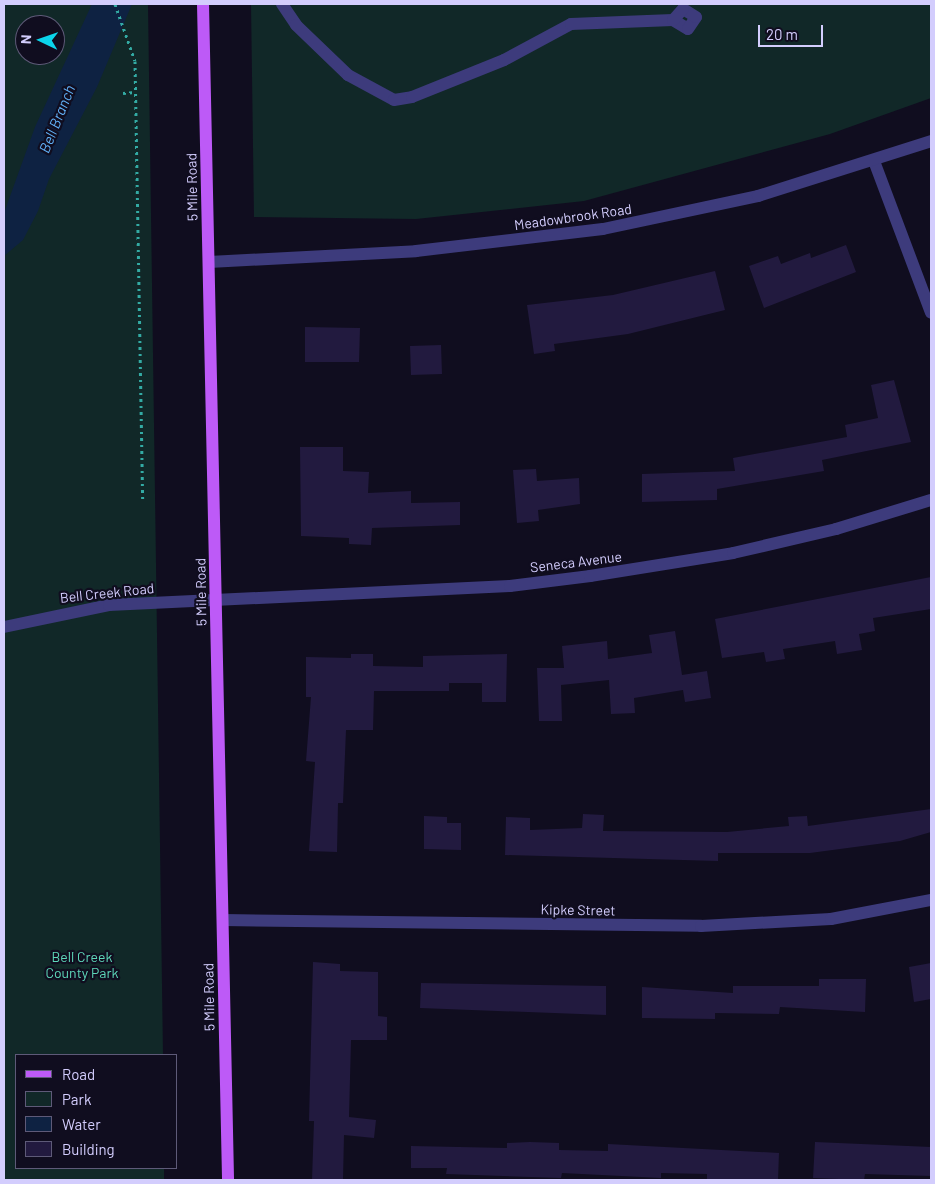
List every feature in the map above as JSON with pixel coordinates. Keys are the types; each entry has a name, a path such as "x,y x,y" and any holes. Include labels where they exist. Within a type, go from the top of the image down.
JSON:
{"main road":[{"name":"5 Mile Road","path":"203,4 228,1180"}],"street":[{"path":"282,4 296,25 348,75 394,100 412,97 504,60 571,24 673,20"},
{"name":"Meadowbrook Road","path":"209,262 416,251 603,229 749,198 874,161 931,141"},
{"path":"874,161 931,313"},
{"name":"Seneca Avenue","path":"216,597 510,586 590,576 732,553 836,529 931,500"},
{"name":"Bell Creek Road","path":"4,627 84,608 216,597"},
{"name":"Kipke Street","path":"223,920 701,926 831,919 931,900"}],"path":[{"path":"115,4 134,61 142,502"},
{"path":"123,92 135,92"}],"green space":[{"name":"Bell Creek County Park","path":"4,4 148,4 163,1054 15,1054 15,1169 164,1169 164,1180 4,1180"},
{"path":"251,4 931,4 931,98 830,134 584,201 416,219 254,217"}],"water":[{"name":"Bell Branch","path":"92,4 132,4 97,87 49,179 38,211 23,240 4,256 4,213 35,127"}],"building":[{"path":"846,245 856,272 764,308 749,266 778,256 781,264 810,253 811,258"},
{"path":"715,271 725,310 628,334 554,344 555,351 534,354 527,305 613,295"},
{"path":"305,327 360,328 359,362 305,362"},
{"path":"441,345 442,374 411,375 410,346"},
{"path":"894,380 911,442 822,460 824,471 717,489 717,500 642,502 642,474 735,471 733,458 847,437 845,425 878,418 871,385"},
{"path":"300,447 343,447 343,471 369,472 368,493 411,491 411,503 460,502 460,525 372,528 371,545 349,544 349,538 301,536"},
{"path":"536,469 537,481 579,478 580,504 538,510 539,521 517,523 513,470"},
{"path":"931,577 931,609 873,618 875,631 859,634 862,650 837,654 835,641 783,649 785,659 766,662 764,652 722,658 715,619"},
{"path":"675,631 682,675 707,671 711,698 685,702 683,690 634,698 635,713 611,714 609,680 561,685 562,721 539,721 537,668 564,668 562,646 607,641 608,659 652,653 649,635"},
{"path":"351,654 373,654 373,666 423,667 423,656 507,654 506,702 482,702 482,683 449,683 449,691 374,691 373,730 346,730 343,803 338,803 337,852 309,851 315,762 306,761 311,697 306,697 306,657 351,658"},
{"path":"931,809 931,832 900,841 810,853 718,853 718,861 505,855 506,817 530,818 530,830 582,828 583,814 604,815 603,831 727,832 789,826 788,817 807,816 808,826"},
{"path":"424,816 447,817 447,823 461,823 461,850 424,849"},
{"path":"313,962 340,964 340,971 378,972 378,1016 387,1017 387,1040 351,1040 349,1117 376,1120 374,1138 344,1135 343,1180 312,1180 314,1121 309,1121"},
{"path":"931,963 931,999 914,1002 909,967"},
{"path":"819,979 866,979 865,1012 780,1007 779,1014 715,1013 715,1019 642,1018 642,987 733,993 733,986 819,986"},
{"path":"421,983 606,986 606,1015 420,1008"},
{"path":"815,1142 931,1147 931,1176 865,1174 864,1180 813,1178"},
{"path":"507,1143 559,1143 559,1150 608,1151 608,1144 779,1153 778,1180 707,1179 707,1174 661,1173 661,1178 562,1173 561,1178 446,1174 447,1168 411,1168 411,1146 507,1148"}]}
